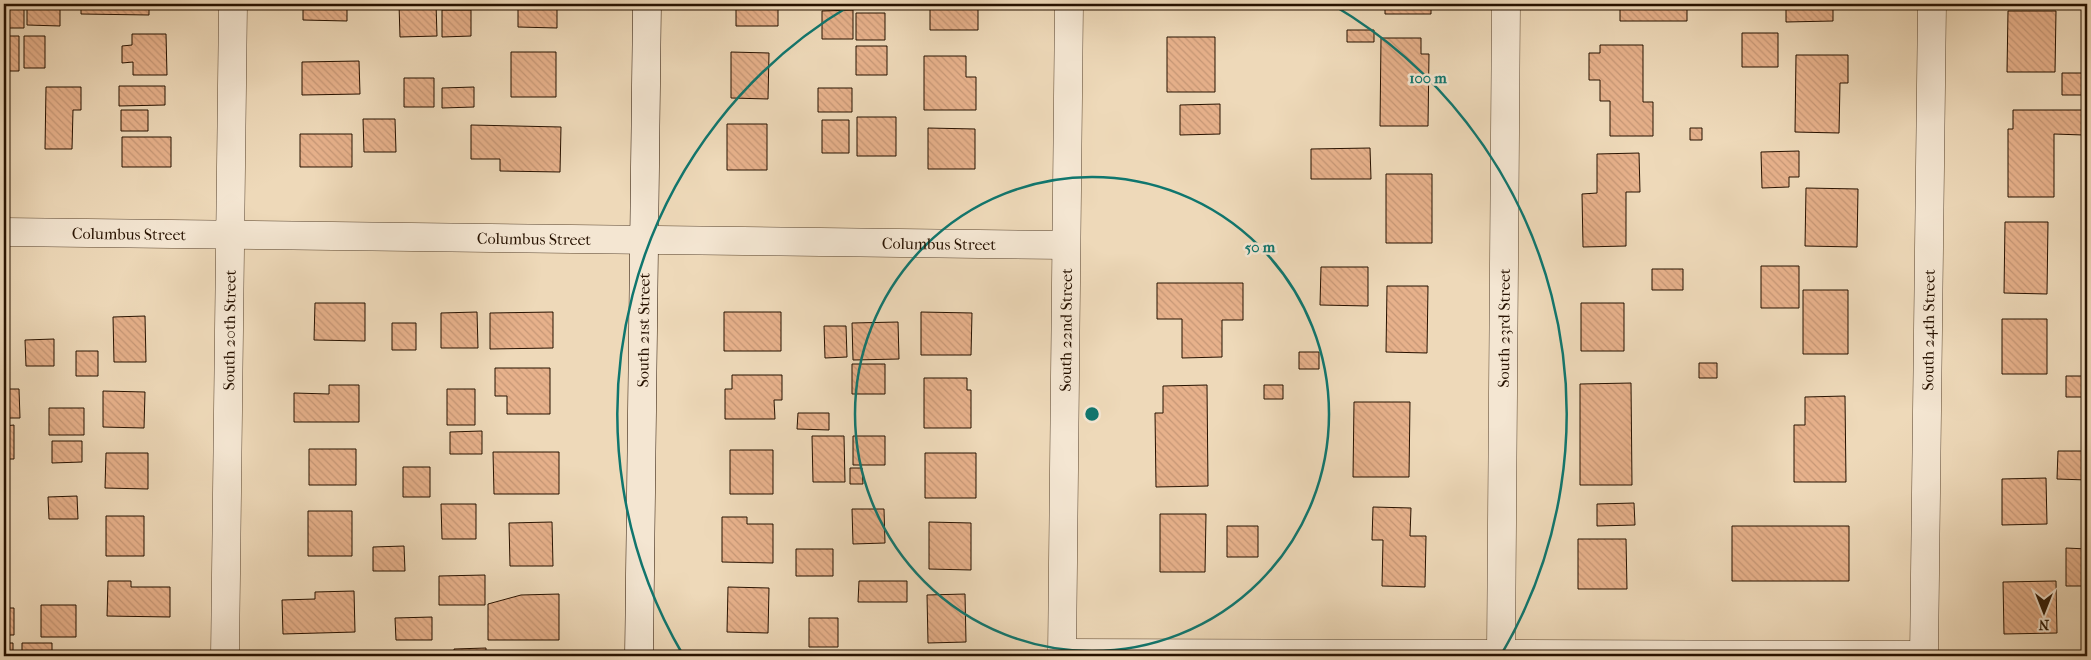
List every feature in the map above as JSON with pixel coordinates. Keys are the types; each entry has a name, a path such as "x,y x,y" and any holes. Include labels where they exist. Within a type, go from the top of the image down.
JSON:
{"street":[{"name":"South 20th Street","path":"226,656 233,4"},
{"name":"South 21st Street","path":"639,656 647,4"},
{"name":"South 22nd Street","path":"1062,654 1068,4"},
{"name":"South 23rd Street","path":"1501,653 1506,4"},
{"name":"South 24th Street","path":"1924,656 1932,4"},
{"name":"Columbus Street","path":"4,232 230,236 644,238 1065,245"},
{"path":"1062,654 1501,653 1924,656"}],"building":[{"path":"4,4 24,4 24,28 4,28"},
{"path":"27,4 60,4 60,26 27,25"},
{"path":"81,4 149,4 149,15 81,14"},
{"path":"303,4 347,4 347,21 303,20"},
{"path":"399,4 436,4 437,36 400,37"},
{"path":"518,4 557,4 557,28 518,27"},
{"path":"736,4 778,4 778,26 736,26"},
{"path":"930,4 978,4 978,30 930,30"},
{"path":"1175,4 1227,4 1227,9 1175,9"},
{"path":"1385,4 1431,4 1431,14 1385,14"},
{"path":"1620,4 1687,4 1687,21 1620,21"},
{"path":"1786,4 1833,4 1833,21 1786,22"},
{"path":"442,10 471,10 471,36 442,37"},
{"path":"853,10 853,39 822,39 822,11"},
{"path":"2008,11 2056,11 2055,72 2007,72"},
{"path":"856,13 885,13 885,40 856,40"},
{"path":"1347,30 1374,30 1374,42 1347,42"},
{"path":"1742,33 1778,33 1778,67 1742,67"},
{"path":"132,34 166,34 167,75 133,75 133,62 122,63 122,46 132,45"},
{"path":"4,36 19,36 19,71 4,71"},
{"path":"24,36 45,36 45,68 24,68"},
{"path":"1167,37 1215,37 1215,92 1167,92"},
{"path":"1381,38 1421,38 1421,54 1429,54 1428,126 1380,126"},
{"path":"1600,45 1643,45 1643,102 1653,102 1653,136 1610,136 1610,101 1600,101 1600,80 1589,80 1589,53 1600,53"},
{"path":"856,46 887,46 887,75 856,75"},
{"path":"511,52 556,52 556,97 511,97"},
{"path":"731,52 769,53 768,99 731,98"},
{"path":"1796,55 1848,55 1848,83 1840,83 1839,133 1795,132"},
{"path":"924,56 966,56 966,77 976,77 976,110 924,110"},
{"path":"359,61 360,94 302,95 302,62"},
{"path":"2062,73 2087,73 2087,95 2062,95"},
{"path":"404,78 434,78 434,107 404,107"},
{"path":"119,86 165,86 165,105 119,106"},
{"path":"46,87 81,87 81,110 73,110 72,149 45,149"},
{"path":"474,87 474,107 442,108 442,88"},
{"path":"818,88 852,88 852,112 818,112"},
{"path":"1220,104 1220,134 1180,135 1180,105"},
{"path":"121,110 148,110 148,131 121,131"},
{"path":"2013,110 2083,110 2083,135 2054,134 2054,197 2008,197 2008,129 2013,129"},
{"path":"857,117 896,117 896,156 857,156"},
{"path":"363,119 395,119 396,152 364,152"},
{"path":"822,120 849,120 849,153 822,153"},
{"path":"727,124 767,124 767,170 727,170"},
{"path":"471,125 561,127 560,172 500,171 500,159 471,159"},
{"path":"928,128 975,129 975,169 928,169"},
{"path":"1690,128 1702,128 1702,140 1690,140"},
{"path":"300,134 352,134 352,167 300,167"},
{"path":"122,137 171,137 171,167 122,167"},
{"path":"1370,148 1371,179 1311,179 1311,149"},
{"path":"1799,151 1799,177 1789,177 1789,187 1762,188 1761,152"},
{"path":"1639,153 1640,192 1626,192 1626,246 1583,247 1582,194 1597,193 1597,154"},
{"path":"1386,174 1432,174 1432,243 1386,243"},
{"path":"1806,188 1858,189 1857,247 1805,246"},
{"path":"2005,222 2048,222 2047,294 2004,293"},
{"path":"1761,266 1799,266 1799,308 1761,308"},
{"path":"1321,267 1368,267 1368,306 1320,305"},
{"path":"1652,269 1683,269 1683,290 1652,290"},
{"path":"1157,283 1243,283 1243,320 1222,320 1222,357 1182,358 1182,319 1157,319"},
{"path":"1387,286 1428,286 1427,353 1386,352"},
{"path":"1803,290 1848,290 1848,354 1803,354"},
{"path":"315,303 365,303 365,341 314,340"},
{"path":"1581,303 1624,303 1624,351 1581,351"},
{"path":"477,312 478,348 441,348 441,313"},
{"path":"553,312 553,348 490,349 490,313"},
{"path":"724,312 781,312 781,351 724,351"},
{"path":"921,312 972,313 971,355 921,355"},
{"path":"5,315 6,354 4,354"},
{"path":"145,316 146,362 114,362 113,317"},
{"path":"2002,319 2047,319 2047,374 2002,374"},
{"path":"898,322 899,359 853,360 852,323"},
{"path":"392,323 416,323 416,350 392,350"},
{"path":"824,326 846,326 847,357 825,358"},
{"path":"54,339 54,366 26,366 25,340"},
{"path":"76,351 98,351 98,376 76,376"},
{"path":"1299,352 1319,352 1319,369 1299,369"},
{"path":"1699,363 1717,363 1717,378 1699,378"},
{"path":"852,364 885,364 885,394 852,394"},
{"path":"495,368 550,368 550,414 507,414 507,396 495,396"},
{"path":"732,375 782,375 782,400 774,400 775,419 725,419 725,389 732,389"},
{"path":"2066,376 2087,376 2087,397 2066,397"},
{"path":"924,378 967,378 967,390 971,390 971,428 924,428"},
{"path":"1631,383 1632,485 1580,485 1580,384"},
{"path":"329,385 359,385 359,422 294,422 294,393 329,394"},
{"path":"1207,385 1208,486 1156,487 1155,413 1163,413 1163,386"},
{"path":"1264,385 1283,385 1283,399 1264,399"},
{"path":"4,389 19,389 20,418 4,418"},
{"path":"447,389 475,389 475,425 447,425"},
{"path":"103,391 145,392 144,428 103,427"},
{"path":"1845,396 1846,482 1794,482 1794,425 1805,425 1805,397"},
{"path":"1354,402 1410,402 1409,477 1353,477"},
{"path":"49,408 84,408 84,435 49,435"},
{"path":"798,413 829,413 829,430 797,429"},
{"path":"14,425 14,459 4,459 4,426"},
{"path":"482,431 482,454 450,454 450,432"},
{"path":"812,436 844,436 845,482 813,482"},
{"path":"853,436 885,436 885,465 853,465"},
{"path":"52,441 82,441 82,462 52,463"},
{"path":"309,449 356,449 356,485 309,485"},
{"path":"730,450 773,450 773,494 730,494"},
{"path":"2058,451 2087,451 2087,480 2057,479"},
{"path":"493,452 559,452 559,494 494,494"},
{"path":"106,453 148,453 148,489 105,488"},
{"path":"925,453 976,453 976,498 925,498"},
{"path":"403,467 430,467 430,497 403,497"},
{"path":"850,468 862,468 863,484 850,484"},
{"path":"2046,478 2047,524 2002,525 2002,479"},
{"path":"77,496 78,519 49,519 48,497"},
{"path":"1634,503 1635,525 1597,526 1597,504"},
{"path":"441,504 476,504 476,539 442,539"},
{"path":"1373,507 1411,508 1410,536 1426,536 1425,587 1382,586 1383,540 1372,540"},
{"path":"852,509 884,509 885,543 853,544"},
{"path":"308,511 352,511 352,556 308,556"},
{"path":"1160,514 1206,514 1205,572 1160,572"},
{"path":"106,516 144,516 144,556 106,556"},
{"path":"722,517 747,517 747,524 773,524 773,563 722,562"},
{"path":"552,522 553,566 510,566 509,523"},
{"path":"929,522 971,523 971,570 929,569"},
{"path":"1227,526 1258,526 1258,557 1227,557"},
{"path":"1732,526 1849,526 1849,581 1732,581"},
{"path":"1578,539 1626,539 1627,589 1578,589"},
{"path":"404,546 405,571 373,571 373,547"},
{"path":"2066,548 2087,549 2087,586 2066,586"},
{"path":"796,549 833,549 833,576 796,576"},
{"path":"485,575 485,605 439,605 439,576"},
{"path":"108,581 131,581 131,587 170,587 170,617 107,616"},
{"path":"859,581 907,581 907,602 858,602"},
{"path":"2056,581 2057,633 2004,634 2003,582"},
{"path":"728,587 769,588 768,633 727,632"},
{"path":"354,591 355,632 283,634 282,600 315,599 315,592"},
{"path":"559,594 559,640 488,640 488,604 521,595"},
{"path":"965,594 966,642 928,643 927,595"},
{"path":"41,605 76,605 76,637 41,637"},
{"path":"4,608 14,608 14,635 4,635"},
{"path":"432,617 432,640 396,640 395,618"},
{"path":"809,618 838,618 838,647 809,647"},
{"path":"4,643 13,643 13,656 4,656"},
{"path":"22,643 52,643 52,656 22,656"},
{"path":"486,648 486,656 454,656 454,649"},
{"path":"310,653 355,653 355,656 310,656"},
{"path":"2004,653 2054,653 2054,656 2004,656"},
{"path":"870,654 906,654 906,656 870,656"}]}
